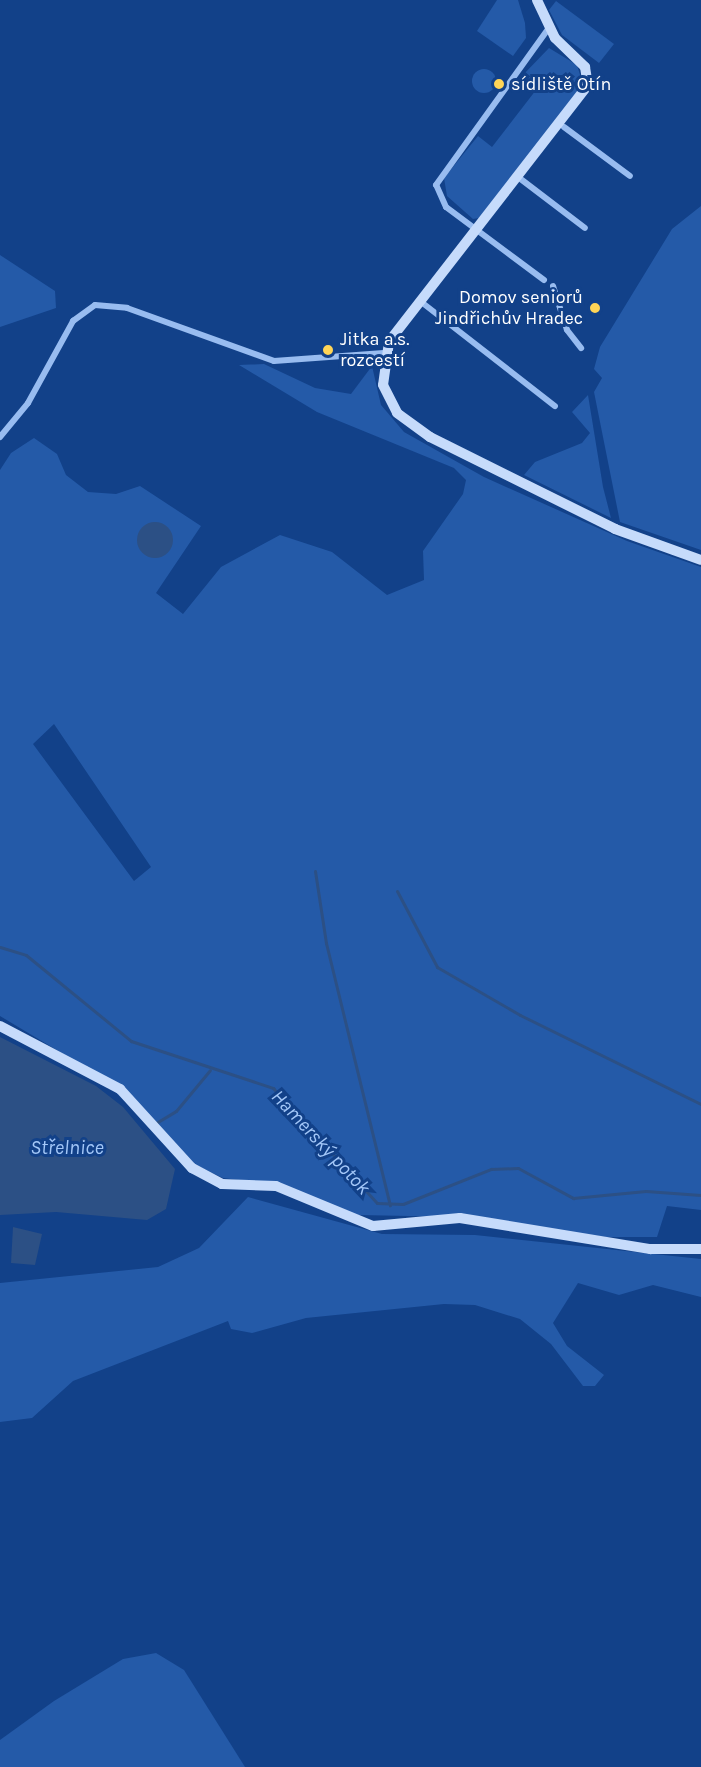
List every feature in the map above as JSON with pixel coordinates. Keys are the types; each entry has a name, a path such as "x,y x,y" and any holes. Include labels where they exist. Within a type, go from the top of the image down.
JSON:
{"street":[{"path":"537,0 549,28 590,78 518,177 420,301 384,352 387,397 416,429 615,529 701,560"},
{"path":"544,280 439,199 438,178 549,28"},
{"path":"564,127 630,176"},
{"path":"518,177 585,228"},
{"path":"553,286 567,330 581,348"},
{"path":"420,301 555,406"},
{"path":"0,437 28,403 73,321 95,305 127,308 274,361 384,352"},
{"path":"0,1026 120,1089 192,1168 222,1184 276,1186 373,1226 460,1218 650,1249 701,1249"}],"shaded area":[{"path":"497,0 518,0 525,23 526,38 513,56 477,31"},
{"path":"556,1 614,44 599,63 562,35 549,10"},
{"path":"549,48 577,65 581,78 577,93 479,218 473,219 447,196 444,178 478,136 492,147 536,90 521,77"},
{"path":"484,69 493,72 496,81 493,90 484,93 475,90 472,81 475,72"},
{"path":"701,206 701,550 620,522 594,392 602,378 594,369 600,347 672,229"},
{"path":"0,255 55,291 56,308 0,327"},
{"path":"264,364 315,388 351,394 372,366 381,405 404,432 484,477 627,541 701,567 701,1210 667,1206 657,1237 606,1237 460,1217 358,1215 269,1184 223,1178 189,1162 95,1073 0,1016 0,470 11,453 34,438 57,454 66,475 88,492 116,494 140,486 201,526 156,593 183,614 221,567 280,535 332,552 387,595 424,580 423,551 463,494 466,480 454,468 317,412 239,365","holes":["54,724 151,867 134,881 33,744"]},
{"path":"588,395 603,487 611,518 524,475 535,462 582,443 590,433 572,412"},
{"path":"248,1197 382,1234 475,1235 701,1259 701,1297 653,1285 619,1295 578,1283 553,1323 567,1346 604,1375 595,1386 583,1386 551,1344 520,1319 475,1305 444,1304 306,1318 252,1333 231,1329 228,1321 73,1381 32,1418 0,1422 0,1283 158,1267 199,1248"},
{"path":"156,1653 184,1670 245,1767 0,1767 0,1740 54,1701 123,1659"}],"water":[{"path":"155,522 168,527 173,540 168,553 155,558 142,553 137,540 142,527"},
{"name":"Střelnice","path":"0,1037 96,1086 123,1107 175,1169 166,1209 147,1220 56,1212 0,1215"},
{"path":"13,1227 42,1234 35,1265 11,1263"}],"waterway":[{"path":"315,871 326,943 390,1205"},
{"path":"397,891 437,967 520,1015 701,1104"},
{"name":"Hamerský potok","path":"0,947 26,955 131,1041 273,1088 377,1203 403,1204 491,1169 518,1168 573,1198 646,1191 701,1195"},
{"path":"156,1123 176,1111 210,1070"}],"place":[{"name":"sídliště Otín","path":"499,84"},
{"name":"Domov seniorů Jindřichův Hradec","path":"595,308"},
{"name":"Jitka a.s. rozcestí","path":"328,350"}]}
